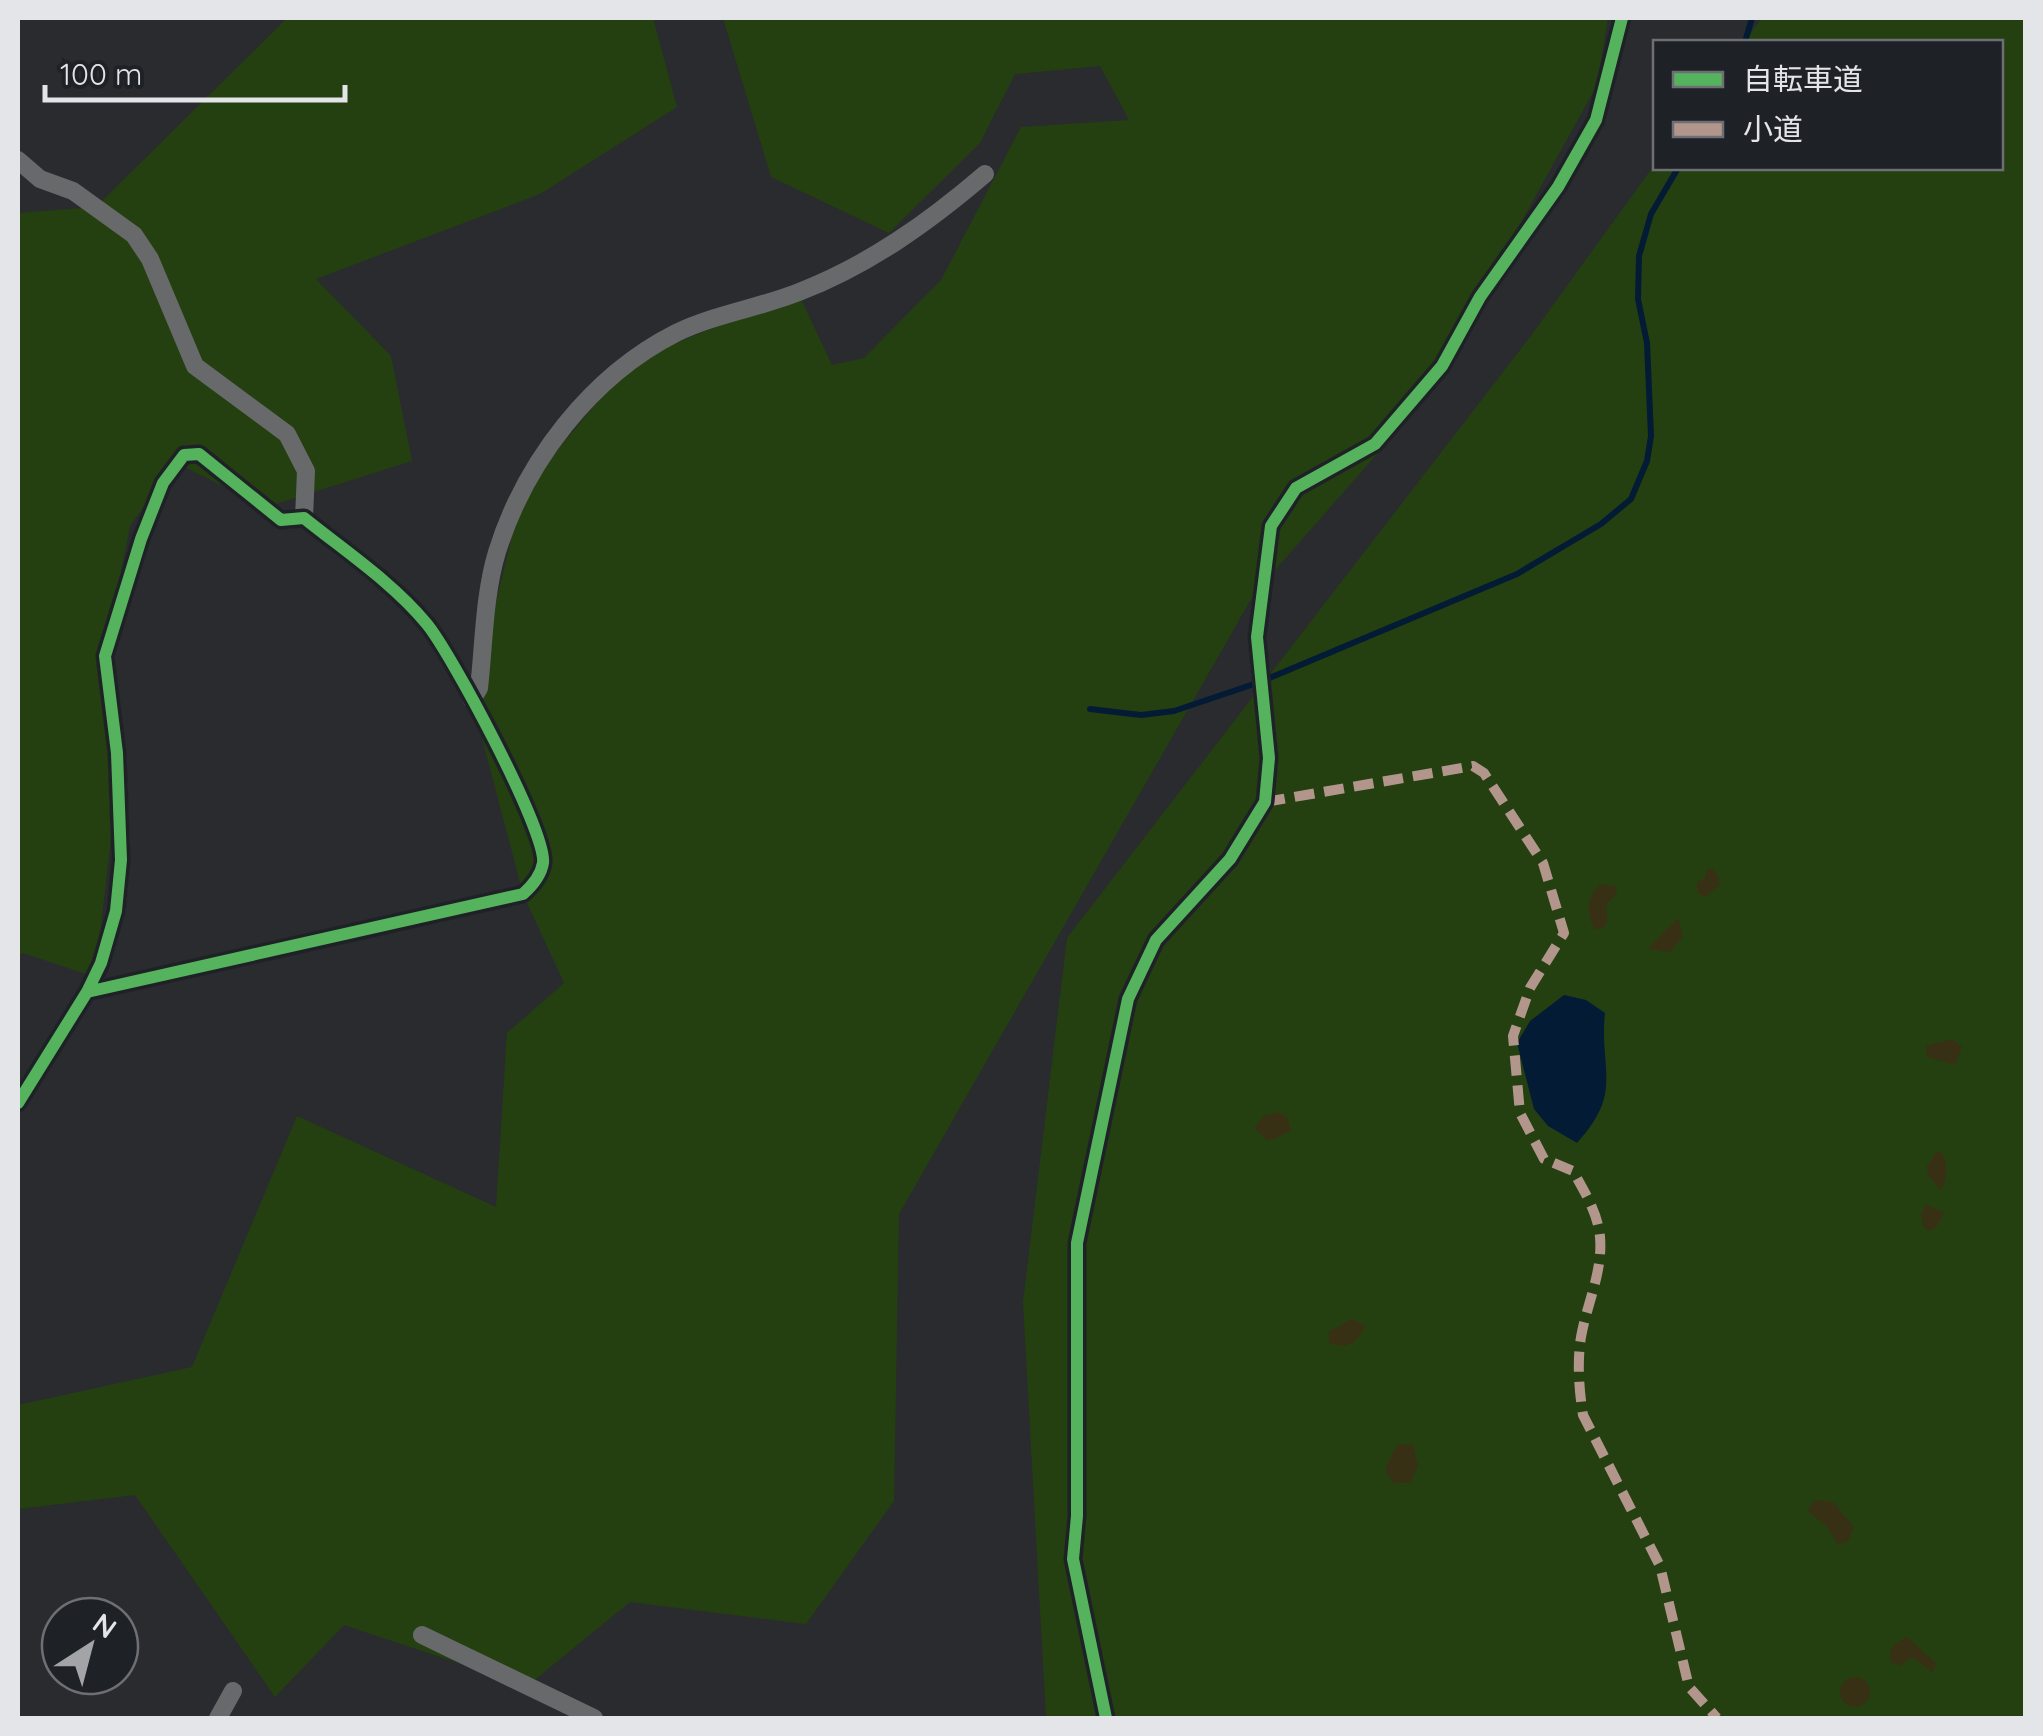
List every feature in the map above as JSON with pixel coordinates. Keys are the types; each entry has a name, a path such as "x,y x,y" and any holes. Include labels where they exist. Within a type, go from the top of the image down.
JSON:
{"street":[{"path":"1106,1718 1072,1560 1077,1516 1077,1243 1128,998 1156,940 1230,859 1265,802 1269,758 1256,637 1271,526 1296,488 1375,444 1442,366 1480,297 1558,188 1596,120 1622,18"},
{"path":"18,160 40,179 73,191 134,235 150,259 196,366 287,434 306,471 304,518"},
{"path":"472,700 479,688 497,552 530,475 593,391 676,333 798,293 892,246 946,208 984,174"},
{"path":"18,1102 102,963 116,911 121,860 118,753 105,656 163,483 184,455 199,454 281,520 304,518 428,625 524,801 542,849 543,864 523,894 87,992"},
{"path":"422,1635 594,1718"},
{"path":"218,1718 233,1692"}],"green space":[{"path":"287,18 653,18 677,107 540,194 316,279 391,356 412,461 266,507 176,463 130,526 105,656 118,778 95,977 23,953 18,956 18,213 96,207"},
{"path":"723,18 1608,18 1597,85 1420,405 1254,594 899,1214 894,1501 806,1624 630,1602 527,1686 344,1625 275,1697 135,1495 18,1509 18,1405 192,1367 297,1116 496,1207 507,1033 564,983 523,894 472,700 523,492 630,362 798,293 832,365 864,358 941,280 1021,127 1129,120 1100,66 1015,74 980,143 889,233 771,177"},
{"path":"1762,18 2025,18 2025,1718 1046,1718 1023,1302 1067,938 1530,337 1653,167 1653,170 2003,170 2003,40 1746,40"}],"sand":[{"path":"1707,869 1713,869 1720,885 1705,897 1697,892 1697,882 1705,878"},
{"path":"1601,884 1616,887 1617,893 1607,904 1607,923 1602,929 1595,929 1589,905"},
{"path":"1678,918 1683,937 1669,953 1648,948"},
{"path":"1952,1039 1962,1047 1955,1065 1927,1057 1926,1046"},
{"path":"1278,1112 1287,1117 1291,1131 1268,1141 1254,1128 1264,1116"},
{"path":"1936,1152 1942,1153 1946,1166 1941,1190 1928,1176 1927,1166"},
{"path":"1926,1204 1944,1213 1930,1231 1923,1227 1921,1214"},
{"path":"1352,1319 1366,1326 1355,1342 1344,1346 1330,1344 1328,1332"},
{"path":"1413,1444 1418,1466 1411,1483 1393,1483 1385,1469 1397,1445"},
{"path":"1814,1500 1833,1502 1854,1527 1848,1542 1838,1545 1827,1527 1808,1511"},
{"path":"1907,1637 1936,1663 1933,1673 1912,1657 1900,1666 1892,1663 1893,1647"},
{"path":"1855,1677 1869,1686 1870,1692 1861,1706 1855,1707 1841,1698 1840,1692 1849,1678"}],"water":[{"path":"1564,995 1586,1000 1605,1013 1605,1095 1591,1125 1577,1143 1548,1126 1534,1109 1517,1043 1530,1021"}],"waterway":[{"path":"1746,40 1752,18"},
{"path":"1090,709 1141,715 1174,711 1260,682 1517,574 1601,524 1631,499 1647,461 1651,436 1647,343 1638,299 1639,256 1651,214 1677,170"}],"marked path":[{"path":"1265,802 1473,766 1484,773 1543,863 1564,933 1530,988 1513,1036 1520,1113 1544,1159 1573,1171 1596,1219 1599,1263 1579,1356 1583,1415 1660,1566 1689,1687 1717,1718"}],"cycle path":[{"path":"1106,1718 1073,1559 1077,1516 1077,1243 1128,999 1156,940 1230,859 1265,802 1269,758 1257,637 1271,526 1296,488 1375,444 1442,366 1480,297 1558,187 1596,120 1622,18"},
{"path":"18,1103 87,992 101,963 116,911 121,860 117,753 105,656 141,539 163,483 184,455 199,454 281,520 304,518 384,581 426,623 475,703 514,781 530,816 543,863 536,880 523,894 87,992"}]}
